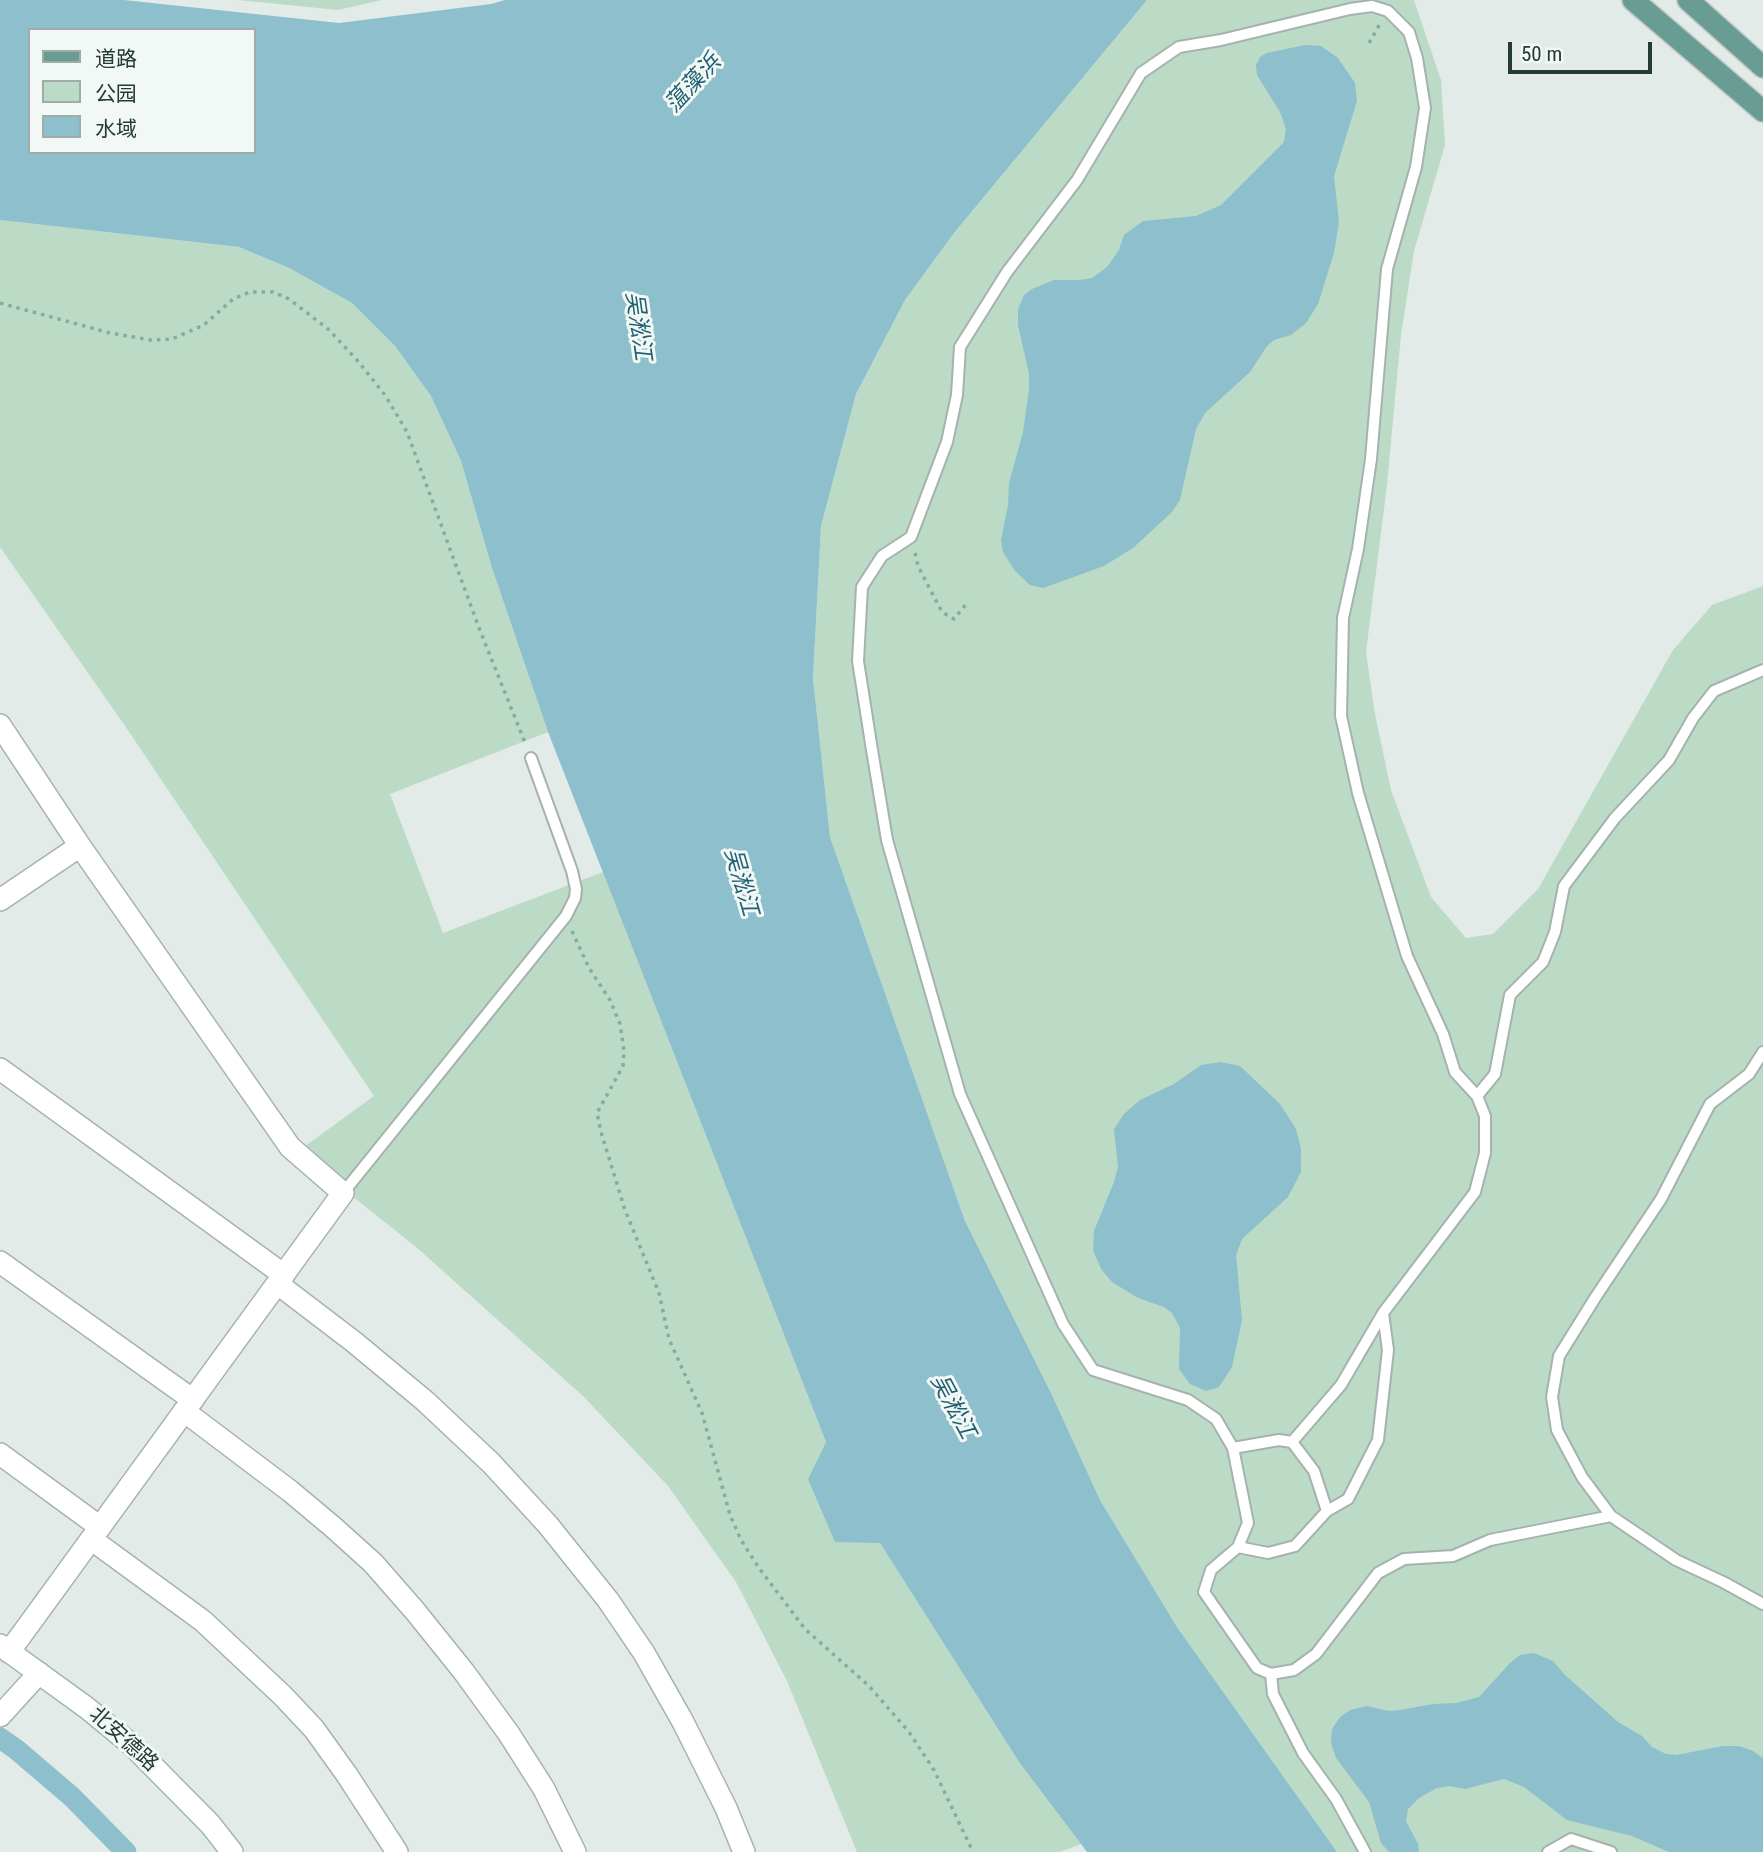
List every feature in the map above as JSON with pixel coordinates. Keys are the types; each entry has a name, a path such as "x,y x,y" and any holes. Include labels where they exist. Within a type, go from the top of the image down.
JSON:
{"main road":[{"path":"1633,0 1763,111"},
{"path":"1688,0 1763,67"}],"street":[{"path":"0,725 80,846 290,1147 344,1194 96,1533 5,1649"},
{"path":"0,900 80,846"},
{"path":"0,1069 281,1279 425,1401 491,1463 548,1525 608,1600 644,1653 683,1722 726,1808 744,1852"},
{"path":"0,1262 189,1406 373,1563 464,1672 509,1734 544,1789 575,1852"},
{"path":"0,1454 203,1621 283,1696 314,1729 397,1852"},
{"name":"北安德路","path":"5,1649 87,1708 132,1745 202,1816 232,1852"},
{"path":"0,1716 39,1673"}],"lane":[{"path":"1292,1442 1341,1385 1383,1313 1475,1192 1485,1153 1485,1116 1477,1096 1455,1072 1443,1034 1407,956 1358,793 1341,716 1343,618 1358,549 1371,459 1387,269 1416,167 1424,108 1417,58 1409,32 1388,11 1372,6 1179,47 1141,73 1077,180 1007,272 960,347 957,395 947,442 911,537 882,556 862,587 858,661 887,840 960,1094 1063,1324 1093,1370 1188,1400 1216,1419 1233,1448 1248,1523 1238,1547 1211,1570 1204,1592 1257,1668 1271,1674 1294,1670 1316,1654 1378,1573 1404,1559 1452,1556 1490,1540 1611,1516"},
{"path":"1477,1096 1494,1073 1510,995 1543,962 1555,932 1564,887 1615,818 1669,760 1693,718 1714,691 1763,670"},
{"path":"344,1194 566,916 575,898 572,872 531,758"},
{"path":"1763,1052 1749,1074 1710,1104 1661,1199 1559,1356 1552,1397 1557,1430 1582,1477 1611,1516 1676,1560 1723,1581 1763,1604"},
{"path":"1238,1547 1268,1553 1295,1546 1327,1511 1348,1499 1378,1440 1388,1350 1383,1313"},
{"path":"1233,1448 1279,1440 1292,1442 1314,1471 1327,1511"},
{"path":"1271,1674 1273,1694 1303,1753 1336,1799 1365,1852"},
{"path":"1548,1852 1572,1839 1611,1852"}],"path":[{"path":"1369,43 1388,11"},
{"path":"0,303 110,333 151,340 172,339 204,325 233,299 250,292 273,292 289,299 328,329 386,395 407,432 479,628 531,758"},
{"path":"911,537 918,566 942,612 954,619 967,603"},
{"path":"566,916 589,968 606,992 620,1024 623,1066 597,1112 601,1132 625,1210 659,1293 668,1339 702,1413 730,1515 741,1540 759,1568 805,1629 869,1686 909,1732 934,1770 973,1852"}],"green space":[{"path":"238,0 382,0 338,10"},
{"path":"1147,0 1414,0 1441,80 1445,145 1414,251 1401,335 1387,485 1366,652 1375,714 1391,790 1431,897 1466,938 1493,934 1538,889 1673,650 1712,605 1763,586 1763,1852 1337,1852 1177,1627 1100,1500 1052,1395 965,1221 830,837 813,678 821,526 856,394 905,300 954,233"},
{"path":"0,220 239,247 289,268 352,303 395,346 431,396 461,461 492,568 548,732 390,794 443,933 603,872 826,1442 808,1479 880,1543 1019,1762 1081,1844 1060,1852 857,1852 787,1681 736,1582 668,1486 583,1396 416,1247 297,1152 374,1096 123,723 0,547"}],"water":[{"path":"0,0 124,0 339,23 505,0 1147,0 954,233 905,300 856,394 821,526 813,678 830,837 965,1221 1052,1395 1100,1500 1177,1627 1337,1852 1087,1852 1019,1762 880,1543 835,1542 808,1479 826,1442 548,732 492,568 461,461 431,396 395,346 352,303 289,268 239,247 0,220"},
{"path":"1305,45 1321,46 1338,58 1355,83 1357,101 1334,176 1339,222 1334,253 1318,304 1306,323 1291,335 1274,340 1267,346 1250,372 1205,413 1196,429 1180,500 1172,512 1133,548 1104,566 1043,588 1030,585 1015,571 1003,552 1001,540 1009,483 1023,432 1029,389 1029,374 1018,325 1018,309 1024,295 1054,280 1092,278 1107,267 1119,250 1124,235 1143,221 1196,216 1221,205 1284,142 1286,129 1280,112 1257,75 1256,65 1260,57"},
{"path":"1221,1062 1240,1066 1280,1104 1296,1129 1301,1149 1301,1172 1288,1197 1242,1239 1236,1255 1242,1320 1232,1367 1219,1387 1206,1391 1190,1384 1179,1369 1180,1328 1172,1313 1164,1307 1138,1298 1112,1282 1101,1269 1093,1250 1094,1231 1118,1167 1114,1129 1124,1114 1140,1100 1174,1084 1201,1065"},
{"path":"1534,1653 1553,1661 1618,1722 1666,1754 1739,1746 1763,1758 1763,1852 1669,1852 1632,1836 1567,1820 1524,1787 1504,1779 1465,1789 1449,1786 1437,1788 1419,1798 1408,1809 1406,1821 1418,1844 1419,1852 1389,1852 1381,1843 1369,1802 1336,1758 1331,1743 1332,1729 1340,1717 1350,1710 1367,1706 1389,1711 1456,1703 1479,1697 1511,1662 1520,1655"}],"waterway":[{"path":"0,1738 72,1797 126,1852"}],"water label":[{"name":"蕰藻浜","path":"694,84"},
{"name":"吴淞江","path":"637,326"},
{"name":"吴淞江","path":"740,882"},
{"name":"吴淞江","path":"952,1407"}]}
